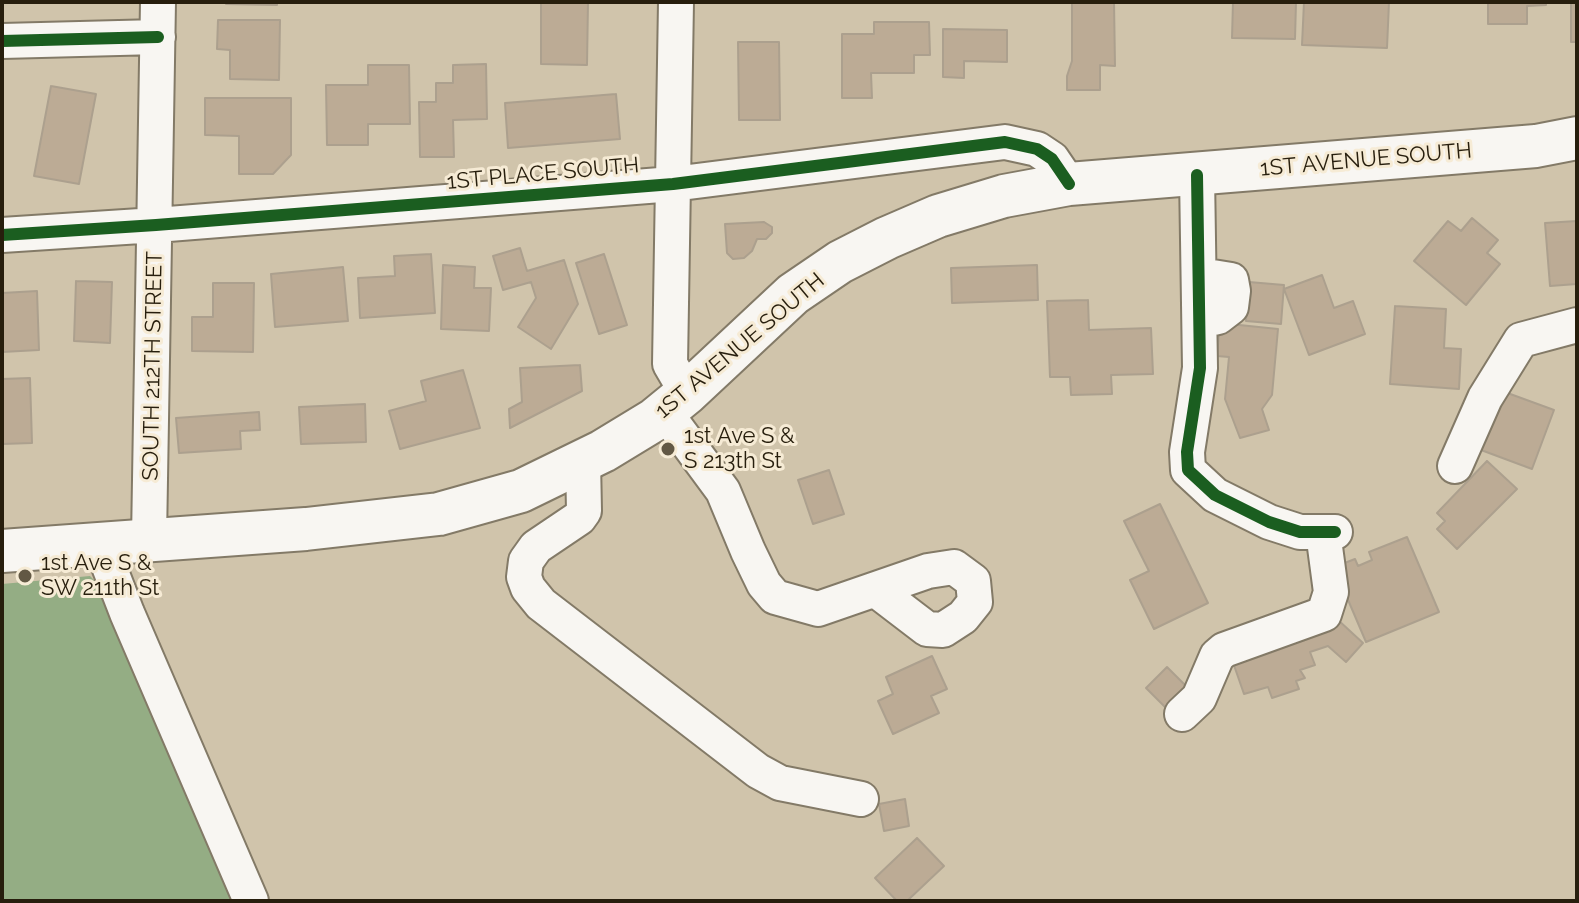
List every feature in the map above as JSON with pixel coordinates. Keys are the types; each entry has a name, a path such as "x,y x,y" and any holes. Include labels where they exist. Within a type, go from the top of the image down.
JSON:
{"main road":[{"name":"1ST AVENUE SOUTH","path":"2,551 306,529 439,514 521,491 603,451 676,402 793,294 840,262 938,216 1004,196 1069,184 1536,146 1577,138"}],"street":[{"name":"SOUTH 212TH STREET","path":"149,539 158,2"},
{"path":"676,2 670,364 676,402 723,491 764,584 775,597 818,609 876,590"},
{"path":"2,41 158,37"},
{"name":"1ST PLACE SOUTH","path":"2,235 673,184 1005,142 1037,149 1052,159 1069,184"},
{"path":"1182,714 1199,698 1217,656 1224,650 1324,614 1331,592 1329,532 1300,532 1269,522 1215,495 1188,470 1187,452 1200,368 1197,175"},
{"path":"1455,466 1485,398 1521,340 1577,325"},
{"path":"583,461 584,511 579,518 536,547 526,561 524,577 528,588 541,604 758,771 780,783 861,799"},
{"path":"100,543 251,901"}],"green space":[{"path":"90,576 103,589 237,901 2,901 2,584"}],"building":[{"path":"277,2 277,5 226,4"},
{"path":"541,2 588,2 587,65 541,64"},
{"path":"1072,2 1114,2 1115,66 1100,65 1100,90 1067,90 1072,61"},
{"path":"1233,2 1296,2 1295,39 1232,38"},
{"path":"1304,2 1389,2 1387,48 1302,45"},
{"path":"1488,2 1546,2 1546,5 1527,6 1527,24 1488,24"},
{"path":"1571,2 1577,2 1577,42 1571,42"},
{"path":"218,20 280,20 279,80 230,79 230,50 217,49"},
{"path":"874,22 929,22 930,55 914,55 914,73 871,73 872,98 842,98 842,34 874,34"},
{"path":"943,29 1007,30 1007,62 964,61 964,78 943,77"},
{"path":"738,42 779,42 780,120 739,120"},
{"path":"486,64 487,119 453,120 454,157 420,157 419,102 436,102 436,83 453,83 453,65"},
{"path":"368,65 409,65 410,124 368,124 368,145 327,145 326,85 368,85"},
{"path":"51,86 96,94 79,184 34,176"},
{"path":"616,94 620,139 508,148 505,103"},
{"path":"205,98 291,98 291,155 273,174 239,174 239,136 205,135"},
{"path":"1472,218 1498,240 1487,253 1500,264 1466,305 1414,261 1448,221 1461,231"},
{"path":"1577,221 1577,284 1550,286 1545,223"},
{"path":"764,222 772,227 772,233 766,239 757,239 752,251 744,258 733,259 727,253 725,224"},
{"path":"520,248 527,271 564,260 578,304 551,349 518,327 536,298 531,282 503,290 493,256"},
{"path":"431,254 435,313 360,318 358,278 395,276 394,256"},
{"path":"604,254 627,325 599,334 576,263"},
{"path":"443,265 475,267 474,288 491,288 489,331 441,329"},
{"path":"1037,265 1038,300 952,303 951,268"},
{"path":"343,267 348,321 275,327 271,274"},
{"path":"1322,275 1334,308 1353,301 1365,334 1309,355 1284,289"},
{"path":"76,281 112,282 110,343 74,341"},
{"path":"1249,282 1284,285 1281,324 1246,321"},
{"path":"213,283 254,283 253,352 192,351 192,317 213,317"},
{"path":"37,291 39,350 2,352 2,293"},
{"path":"1088,300 1089,330 1151,328 1153,374 1111,375 1112,394 1071,395 1070,377 1050,377 1047,301"},
{"path":"1395,306 1446,309 1444,348 1461,349 1459,389 1390,384"},
{"path":"1220,323 1278,329 1272,395 1262,409 1269,430 1240,438 1225,399 1229,357 1217,356"},
{"path":"580,365 582,391 510,428 509,409 522,402 520,368"},
{"path":"463,370 480,428 400,449 389,411 426,401 421,381"},
{"path":"30,378 32,443 2,444 2,379"},
{"path":"1502,391 1554,410 1532,469 1481,450"},
{"path":"365,404 366,442 301,444 299,407"},
{"path":"259,412 260,430 240,431 241,449 179,453 176,418"},
{"path":"1487,461 1517,489 1457,549 1437,529 1445,521 1437,513"},
{"path":"829,470 844,514 813,524 798,480"},
{"path":"1160,504 1208,603 1154,629 1130,580 1149,571 1124,521"},
{"path":"1407,537 1439,612 1366,642 1334,567 1355,559 1358,566 1372,560 1369,552"},
{"path":"1337,619 1363,643 1346,662 1328,646 1310,652 1315,665 1300,670 1305,678 1296,681 1299,689 1272,698 1268,687 1244,694 1229,651 1291,642 1326,632"},
{"path":"932,656 947,689 931,696 939,713 893,734 878,701 893,694 886,677"},
{"path":"1167,667 1189,689 1168,710 1146,688"},
{"path":"905,799 909,826 884,831 879,804"},
{"path":"917,838 944,866 907,901 897,901 875,878"}],"cycle path":[{"path":"2,41 158,37"},
{"path":"2,235 673,184 1005,142 1037,149 1052,159 1069,184"},
{"path":"1197,175 1200,368 1187,452 1188,470 1215,495 1269,522 1300,532 1335,532"}],"place":[{"name":"1st Ave S & S 213th St","path":"668,449"},
{"name":"1st Ave S & SW 211th St","path":"25,576"}]}
